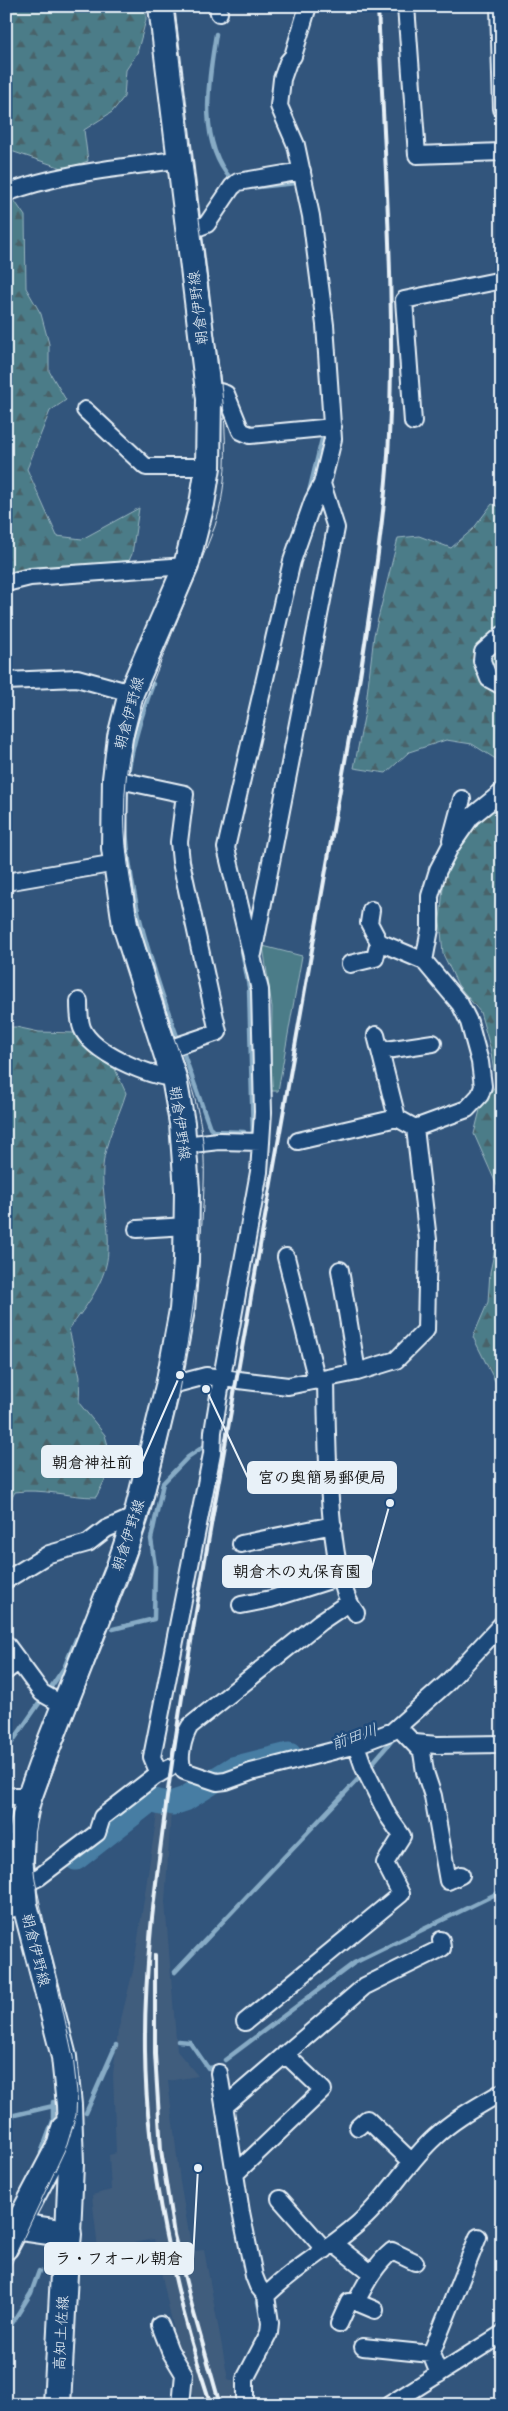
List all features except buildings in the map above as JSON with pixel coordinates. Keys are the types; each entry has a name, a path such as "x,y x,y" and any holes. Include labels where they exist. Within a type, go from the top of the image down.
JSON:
{"main road":[{"name":"朝倉伊野線","path":"68,2234 71,2203 69,2105 64,2057 15,1895 22,1830 30,1796 63,1705 118,1569 136,1516 168,1386 182,1310 187,1226 184,1145 174,1078 125,925 116,862 115,779 120,737 131,693 186,566 202,504 208,467 208,393 161,6"},
{"path":"68,2234 10,2232 60,2144 69,2105"},
{"name":"高知土佐線","path":"57,2405 68,2234"}],"street":[{"path":"159,1774 152,1757 226,1378 259,1172 263,1098 260,990 226,848 292,561 313,501 322,484 333,439 319,269 296,145 280,110 279,102 282,79 288,62 294,56 308,6"},
{"path":"406,6 417,154 502,152"},
{"path":"499,6 502,109"},
{"path":"6,193 36,182 72,174 181,159"},
{"path":"189,231 207,224 232,187 238,182 302,171"},
{"path":"413,422 404,300 502,280"},
{"path":"208,393 220,392 226,394 241,431 250,435 333,427"},
{"path":"85,410 146,467 208,467"},
{"path":"253,955 336,528 322,484"},
{"path":"6,583 30,577 186,566"},
{"path":"502,635 483,652 482,661 489,679 502,686"},
{"path":"6,681 77,678 131,693"},
{"path":"115,779 185,794 179,842 181,862 218,1032 166,1050"},
{"path":"424,961 433,883 450,847 471,817 502,792"},
{"path":"450,847 462,799"},
{"path":"6,882 116,862"},
{"path":"298,1141 397,1118 415,1128 467,1109 480,1095 483,1086 480,1062 469,1022 460,1004 424,961 379,942 369,923 371,910"},
{"path":"350,964 375,958 379,942"},
{"path":"79,1001 82,1028 89,1040 132,1066 159,1077 174,1078"},
{"path":"397,1118 378,1043 433,1043"},
{"path":"168,1386 206,1376 288,1386 322,1380 396,1360 426,1330 428,1240 415,1128"},
{"path":"184,1145 219,1141 261,1142"},
{"path":"137,1229 187,1226"},
{"path":"286,1257 322,1380 333,1525 340,1577 352,1608 320,1622 190,1726 185,1734 180,1765 184,1771 214,1781 356,1745 399,1728 447,1683 502,1624"},
{"path":"340,1270 357,1372"},
{"path":"6,1580 49,1554 88,1543 106,1529 136,1516"},
{"path":"241,1544 333,1525"},
{"path":"241,1605 271,1599 340,1577"},
{"path":"6,1644 12,1666 42,1693 63,1705"},
{"path":"399,1728 422,1752 433,1796 448,1881 461,1875"},
{"path":"415,1743 437,1745 502,1744"},
{"path":"245,2022 402,1894 385,1863 402,1836 388,1816 364,1768 356,1745"},
{"path":"15,1895 97,1833 102,1816 159,1774 180,1765"},
{"path":"6,1796 30,1796"},
{"path":"226,2106 365,1986 442,1948 441,1940"},
{"path":"236,2173 323,2090 285,2054"},
{"path":"219,2073 254,2276 258,2286 266,2296 270,2323 269,2333 245,2379 245,2405"},
{"path":"266,2296 282,2280 329,2247 364,2219 434,2137 462,2116 502,2092"},
{"path":"358,2127 367,2119 412,2162"},
{"path":"280,2199 329,2247 371,2273"},
{"path":"439,2374 431,2354 478,2237"},
{"path":"356,2302 371,2273 392,2251 415,2262"},
{"path":"339,2324 350,2302 356,2302 375,2310"},
{"path":"160,2325 170,2351 184,2374 181,2405"},
{"path":"389,2405 502,2334"},
{"path":"363,2346 431,2354"}],"shaded area":[{"path":"158,1808 171,1811 165,1902 177,2051 198,2076 168,2081 180,2182 192,2251 204,2250 228,2379 236,2382 239,2405 197,2405 177,2345 154,2239 98,2250 92,2195 111,2190 109,2155 116,2153 113,2074 118,2031 133,1971"}],"green space":[{"path":"6,6 146,6 146,20 137,53 126,70 124,97 112,112 84,130 88,161 65,169 11,151 6,152"},
{"path":"6,197 12,197 25,216 26,288 41,314 49,344 49,371 66,400 50,411 27,469 57,536 82,539 139,508 132,554 123,574 6,577"},
{"path":"492,504 502,508 502,763 472,744 446,740 409,752 386,773 354,768 365,712 374,635 398,538 419,536 451,548 473,529"},
{"path":"502,776 502,1197 474,1134 481,1106 496,1085 490,1047 480,1012 458,985 443,954 440,920 444,877 459,848 490,803"},
{"path":"263,946 302,956 278,1091 271,1091 272,1007"},
{"path":"6,1027 39,1032 75,1033 115,1069 126,1093 104,1156 103,1187 107,1219 107,1262 100,1283 69,1329 80,1377 79,1403 105,1435 111,1456 107,1476 96,1497 35,1491 15,1492 6,1509"},
{"path":"502,1241 502,1395 473,1337 488,1302 490,1272 496,1244"}],"waterway":[{"path":"216,34 209,90 209,128 213,147 220,164 231,179"},
{"path":"249,188 296,183 299,185"},
{"path":"308,496 324,431"},
{"path":"153,684 139,725 129,768 126,802 127,837 130,872 137,907 156,976 179,1042"},
{"path":"240,940 249,987 253,1136"},
{"path":"182,1049 210,1128 213,1131 244,1132"},
{"path":"113,1629 154,1619 155,1566 151,1539 163,1483 188,1457 209,1443"},
{"path":"49,1690 64,1668 76,1639 80,1638"},
{"path":"6,1751 40,1702"},
{"path":"371,1765 394,1738"},
{"name":"前田川","path":"173,1803 185,1799 233,1769 289,1755"},
{"path":"175,1972 361,1776"},
{"name":"前田川","path":"76,1858 150,1800 162,1803"},
{"path":"225,2060 354,1963 502,1891"},
{"path":"178,2041 190,2042 208,2068 218,2067"},
{"path":"86,2113 116,2045"},
{"path":"41,2153 53,2121 53,2102"},
{"path":"6,2117 53,2106"},
{"path":"6,2333 31,2293 39,2271"},
{"path":"258,2302 261,2315"}],"tram line":[{"path":"6,2275 67,2145 76,2115 77,2092 73,2057 35,1880 33,1862 37,1814 139,1546 161,1470 186,1353 201,1235 204,1171 203,1140 192,1091 154,976 136,911 130,879 124,813 128,763 136,729 215,526 222,499 225,470 224,408 173,6"}],"railway":[{"path":"211,2405 175,2276 157,2185 147,2095 145,2051 148,1958 173,1753 190,1649 360,676 380,539 388,455 391,343 389,230 378,6"},
{"path":"155,1955 155,2054 161,2150 174,2235 220,2405"}],"place":[{"name":"朝倉神社前","path":"180,1375"},
{"name":"宮の奥簡易郵便局","path":"206,1389"},
{"name":"朝倉木の丸保育園","path":"390,1503"},
{"name":"ラ・フオール朝倉","path":"198,2168"}]}
